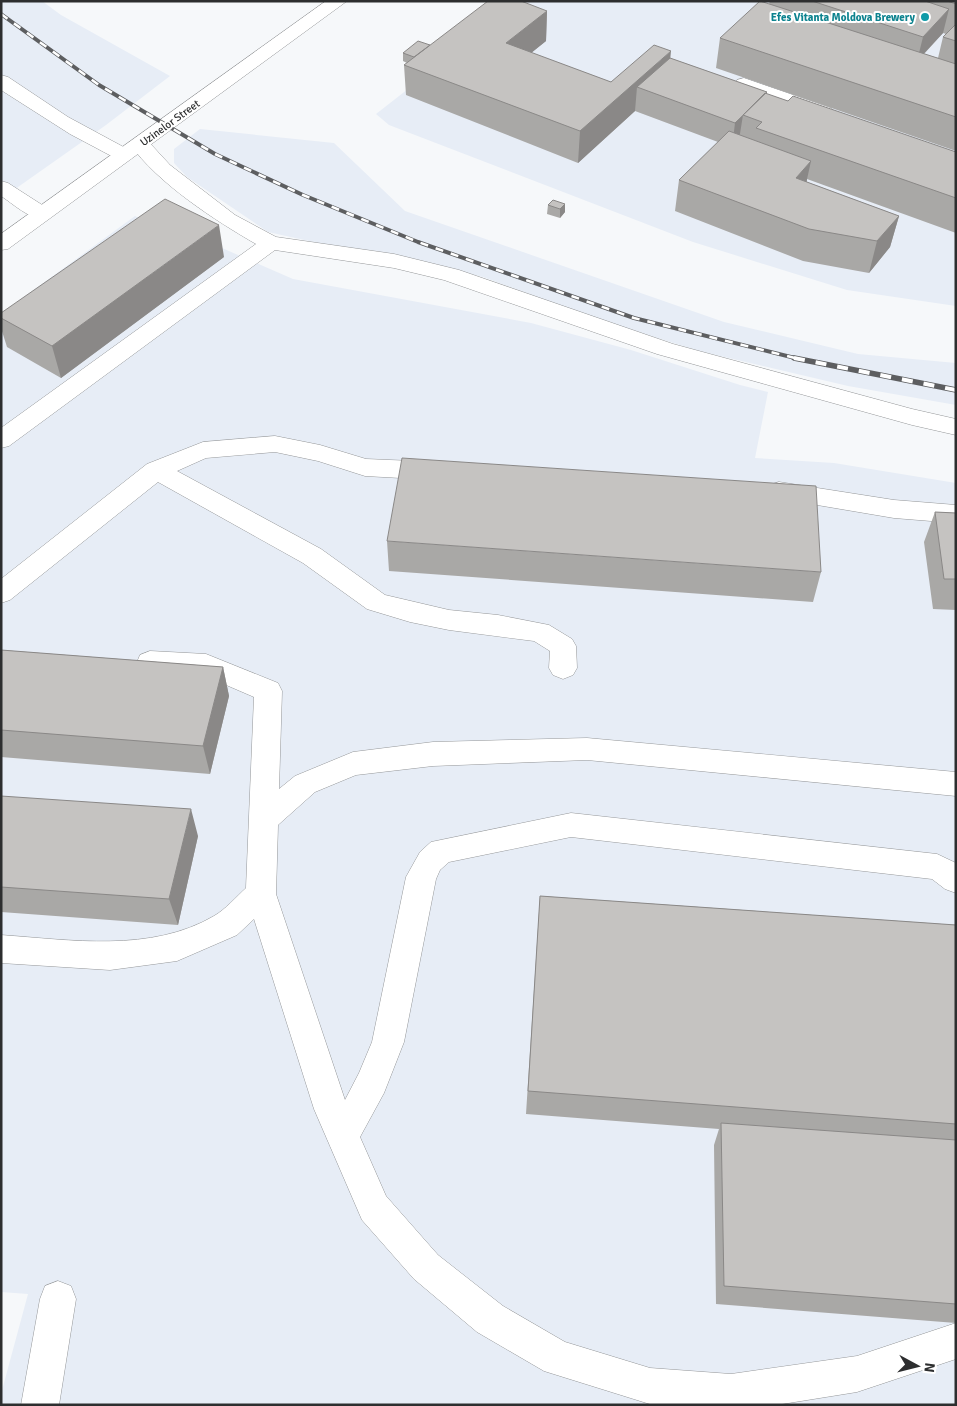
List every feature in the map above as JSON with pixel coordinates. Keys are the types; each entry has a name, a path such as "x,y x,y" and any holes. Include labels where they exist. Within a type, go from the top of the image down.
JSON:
{"main road":[{"name":"Uzinelor Street","path":"1,244 338,1"},
{"path":"1,81 87,138 132,150 163,169 228,219 272,243 394,261 451,275 665,349 912,418 956,427"},
{"path":"744,84 845,119"},
{"path":"1,187 43,214"},
{"path":"1,440 272,243"},
{"path":"1,594 156,470 204,450 275,444 320,453 365,467 464,473"},
{"path":"156,470 204,494 312,556 376,602 410,612 449,620 498,624 540,632 563,646 563,668"},
{"path":"760,490 780,491 894,510 956,514"},
{"path":"128,661 206,665 268,691 261,894 331,1109 342,1136 374,1208 426,1267 490,1319 558,1358 650,1386 731,1394 857,1374 956,1341"},
{"path":"264,820 305,784 353,764 433,754 587,749 956,784"},
{"path":"342,1136 372,1082 388,1042 421,877 430,861 441,851 571,825 937,867 956,880"},
{"path":"1,949 110,956 177,947 226,925 261,894"},
{"path":"40,1405 58,1299"}],"shaded area":[{"path":"1,1 42,1 61,15 170,76 106,125 1,199"},
{"name":"Efes Vitanta Moldova Brewery","path":"484,1 956,1 956,306 847,290 693,242 389,125 376,114 495,21 502,8"},
{"path":"200,129 334,143 405,211 724,322 858,354 956,363 956,405 848,386 699,351 600,320 483,277 377,251 336,247 268,232 187,177 174,163 174,149"},
{"path":"135,216 211,254 222,248 293,279 531,323 631,350 740,385 768,392 755,458 834,463 956,483 956,1405 1,1405 1,1394 28,1294 1,1292 1,314"}],"building":[{"path":"488,1 521,1 547,11 506,43 611,82 654,45 671,51 580,131 404,65"},
{"path":"760,1 956,64 956,117 720,38"},
{"path":"812,1 925,1 949,9 923,37"},
{"path":"956,24 956,41 943,37"},
{"path":"418,41 430,45 414,57 403,53"},
{"path":"670,58 767,92 735,123 637,87"},
{"path":"765,93 788,101 793,96 956,152 956,198 756,128 762,122 743,115"},
{"path":"729,131 811,161 796,178 899,216 877,241 809,229 679,180"},
{"path":"165,199 219,225 52,346 1,318 1,313"},
{"path":"553,200 565,204 560,209 548,205"},
{"path":"402,458 816,486 821,572 387,541"},
{"path":"935,512 956,513 956,579 944,579"},
{"path":"1,650 223,667 203,746 1,730"},
{"path":"1,796 191,809 169,899 1,887"},
{"path":"540,896 956,925 956,1124 528,1091"},
{"path":"721,1123 956,1140 956,1304 724,1286"}],"railway":[{"path":"1,14 99,85 215,154 303,195 418,242 634,318 799,359"},
{"path":"794,358 799,359"},
{"path":"799,359 956,390"}],"place":[{"name":"Efes Vitanta Moldova Brewery","path":"925,17"}]}
